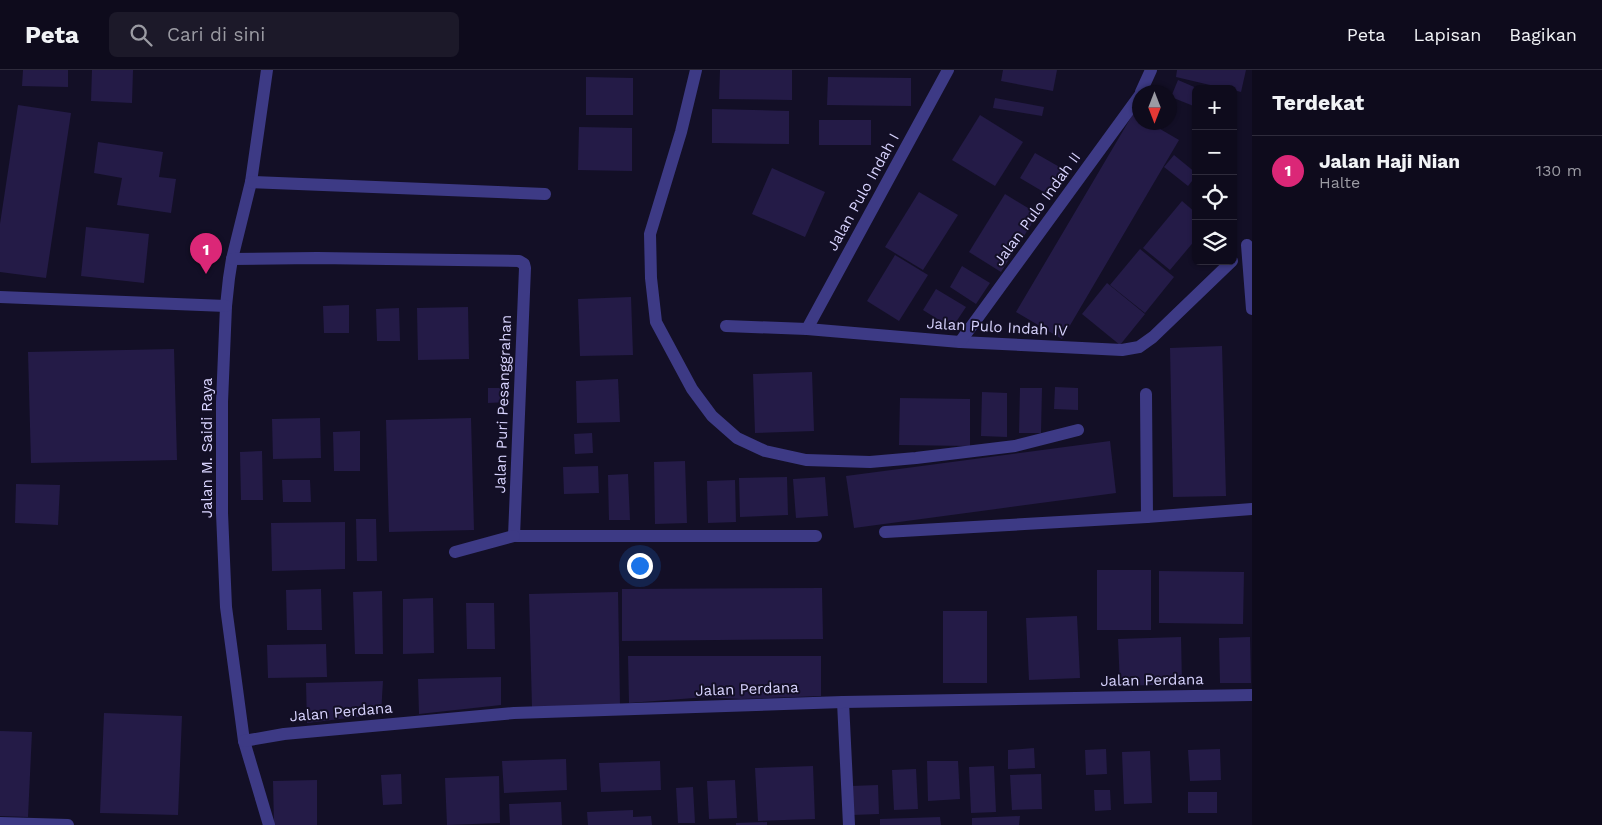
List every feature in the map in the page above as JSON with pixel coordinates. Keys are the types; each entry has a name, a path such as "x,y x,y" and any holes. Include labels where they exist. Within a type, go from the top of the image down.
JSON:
{"street":[{"name":"Jalan M. Saidi Raya","path":"267,70 251,182 232,259 226,306 222,402 222,513 226,607 244,741 269,825"},
{"path":"696,70 681,132 650,234 651,278 656,322 692,389 712,416 737,438 765,451 806,460 870,462 916,458 1015,446 1078,430"},
{"name":"Jalan Pulo Indah I","path":"807,329 948,70"},
{"name":"Jalan Pulo Indah II","path":"1144,85 1150,70"},
{"name":"Jalan Pulo Indah II","path":"960,342 1132,105"},
{"path":"251,182 545,194"},
{"path":"1250,242 1252,309"},
{"name":"Jalan Pulo Indah IV","path":"1237,257 1250,242"},
{"name":"Jalan Puri Pesanggrahan","path":"232,259 317,258 519,261 524,264 514,536"},
{"name":"Jalan Pulo Indah IV","path":"726,326 807,329 960,342 1122,350 1139,347 1153,337 1229,265"},
{"path":"0,297 226,306"},
{"path":"1146,394 1147,518"},
{"path":"886,532 1147,518 1252,509"},
{"path":"455,552 514,536 816,536"},
{"name":"Jalan Perdana","path":"244,741 284,734 514,712 843,702 1252,695"},
{"path":"843,702 849,825"},
{"path":"0,823 68,825"}],"building":[{"path":"23,70 68,70 68,87 22,86"},
{"path":"92,70 133,70 132,103 91,101"},
{"path":"720,70 792,70 792,100 719,99"},
{"path":"1003,70 1057,70 1053,91 1001,81"},
{"path":"1177,70 1246,70 1241,92 1237,91 1237,85 1210,85 1176,77"},
{"path":"586,77 633,78 633,115 586,115"},
{"path":"828,77 911,78 911,106 827,105"},
{"path":"1178,80 1192,86 1192,105 1177,99 1176,85"},
{"path":"995,98 1044,107 1042,116 993,108"},
{"path":"18,105 71,113 46,278 0,272 0,224"},
{"path":"712,109 789,111 789,144 712,143"},
{"path":"980,115 1023,142 995,186 952,160"},
{"path":"1132,116 1132,130 1162,130 1179,140 1062,339 1016,312"},
{"path":"819,120 871,120 871,145 819,145"},
{"path":"579,127 632,128 632,171 578,170"},
{"path":"98,142 163,152 159,177 176,179 171,213 117,205 122,178 94,173"},
{"path":"1035,153 1063,169 1047,194 1020,178"},
{"path":"1174,155 1192,170 1192,181 1188,186 1164,167"},
{"path":"772,168 825,192 805,237 752,214"},
{"path":"919,192 958,215 923,270 885,247"},
{"path":"1005,194 1038,214 1001,272 969,252"},
{"path":"1182,201 1192,210 1192,244 1170,270 1143,248"},
{"path":"86,227 149,234 144,283 81,276"},
{"path":"1140,249 1174,277 1145,313 1110,285"},
{"path":"895,255 928,275 899,321 867,301"},
{"path":"962,266 990,283 976,304 950,287"},
{"path":"1107,283 1145,314 1120,345 1082,314"},
{"path":"936,289 966,307 952,328 923,310"},
{"path":"631,297 633,355 580,356 578,299"},
{"path":"349,305 349,333 324,333 323,306"},
{"path":"468,307 469,359 418,360 417,308"},
{"path":"399,308 400,341 377,341 376,309"},
{"path":"1222,346 1226,496 1173,497 1170,348"},
{"path":"174,349 177,460 31,463 28,352"},
{"path":"812,372 814,431 755,433 753,374"},
{"path":"618,379 620,422 577,423 576,381"},
{"path":"1055,387 1078,388 1078,410 1054,409"},
{"path":"488,388 508,388 508,402 488,403"},
{"path":"1020,388 1042,388 1041,433 1019,433"},
{"path":"982,392 1007,393 1007,437 981,436"},
{"path":"900,398 970,399 970,446 899,445"},
{"path":"320,418 321,458 273,459 272,419"},
{"path":"471,418 474,530 389,532 386,420"},
{"path":"360,431 360,471 334,471 333,432"},
{"path":"592,433 593,453 575,454 574,434"},
{"path":"1110,441 1116,493 854,528 846,476"},
{"path":"262,451 263,500 241,500 240,452"},
{"path":"685,461 687,523 655,524 654,462"},
{"path":"598,466 599,493 564,494 563,467"},
{"path":"628,474 630,520 609,520 608,475"},
{"path":"787,477 788,515 740,517 739,478"},
{"path":"825,477 828,516 796,518 793,479"},
{"path":"282,480 310,480 311,502 283,502"},
{"path":"735,480 736,522 708,523 707,481"},
{"path":"16,484 60,485 58,525 15,523"},
{"path":"356,519 376,519 377,561 357,561"},
{"path":"345,522 345,569 272,571 271,523"},
{"path":"1097,570 1151,570 1151,630 1097,630"},
{"path":"1159,571 1244,572 1243,624 1159,623"},
{"path":"822,588 823,639 622,641 622,589"},
{"path":"321,589 322,630 287,630 286,590"},
{"path":"382,591 383,654 355,654 353,592"},
{"path":"618,592 620,705 532,708 529,594"},
{"path":"433,598 434,653 403,654 403,599"},
{"path":"466,603 494,603 495,649 467,649"},
{"path":"943,611 987,611 987,683 943,683"},
{"path":"1077,616 1080,678 1029,680 1026,618"},
{"path":"1181,637 1182,684 1120,686 1118,639"},
{"path":"1250,637 1251,683 1220,683 1219,638"},
{"path":"326,644 327,677 268,678 267,645"},
{"path":"628,656 821,656 821,696 741,699 707,697 629,703"},
{"path":"501,677 501,705 419,714 418,679"},
{"path":"383,681 381,714 307,723 306,683"},
{"path":"104,713 182,716 178,815 100,813"},
{"path":"0,731 32,732 28,817 0,816"},
{"path":"1034,748 1035,768 1008,769 1008,750"},
{"path":"1106,749 1107,774 1086,775 1085,750"},
{"path":"1220,749 1221,780 1190,781 1188,750"},
{"path":"1150,751 1152,803 1124,804 1122,752"},
{"path":"566,759 567,790 504,793 502,761"},
{"path":"660,761 661,790 601,792 599,763"},
{"path":"927,761 958,761 960,799 928,801"},
{"path":"813,766 815,819 758,821 755,768"},
{"path":"994,766 996,812 971,813 969,767"},
{"path":"916,769 918,809 894,810 892,770"},
{"path":"401,774 402,804 383,805 381,775"},
{"path":"1041,774 1042,809 1012,810 1010,775"},
{"path":"499,776 500,823 447,825 445,778"},
{"path":"317,780 317,825 274,825 273,781"},
{"path":"735,780 737,818 709,819 707,781"},
{"path":"878,785 879,814 852,815 851,786"},
{"path":"693,787 695,823 678,823 676,788"},
{"path":"1094,790 1110,790 1111,810 1095,811"},
{"path":"1188,792 1217,792 1217,813 1188,813"},
{"path":"561,802 562,825 510,825 509,804"},
{"path":"633,810 633,817 651,816 652,825 588,825 587,812"},
{"path":"1020,816 1019,825 972,825 972,818"},
{"path":"940,817 941,825 880,825 880,819"},
{"path":"767,822 767,825 736,825 736,823"}],"place":[{"name":"Jalan Haji Nian","path":"206,274"}]}
